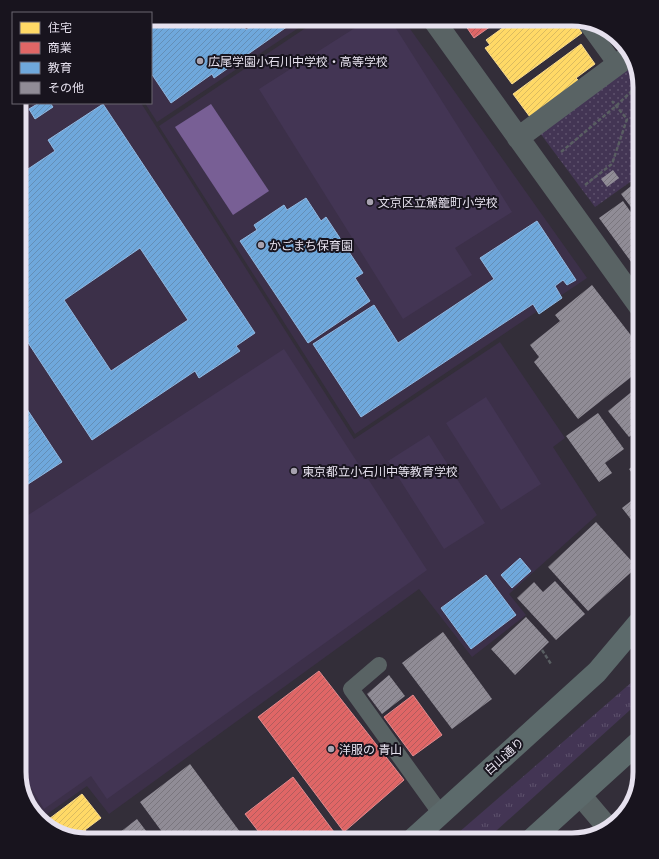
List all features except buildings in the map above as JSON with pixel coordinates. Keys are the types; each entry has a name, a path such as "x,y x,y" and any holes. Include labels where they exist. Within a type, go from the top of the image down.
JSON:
{"highway":[{"name":"白山通り","path":"420,833 596,672 633,629"},
{"path":"539,833 633,748"}],"street":[{"path":"438,26 633,296"},
{"path":"518,138 624,60"},
{"path":"581,796 605,824"}],"lane":[{"path":"593,30 624,60"},
{"path":"379,665 352,689 441,814"}],"path":[{"path":"582,188 612,164 627,119 596,81"},
{"path":"556,156 616,106 633,90"},
{"path":"542,650 551,664"}],"shaded area":[{"name":"広尾学園小石川中学校・高等学校","path":"152,26 301,26 157,122 146,104 152,104"},
{"name":"文京区立駕籠町小学校","path":"309,26 408,26 587,278 355,434 159,126"},
{"name":"東京都立小石川中等教育学校","path":"33,104 142,104 354,439 500,342 565,438 553,447 597,515 509,594 526,615 472,657 419,589 109,814 87,786 44,815 36,806 29,792 26,772 26,109"},
{"path":"211,104 269,191 233,215 175,127"}],"green space":[{"path":"358,26 394,26 512,212 455,248 472,275 403,319 259,89"},
{"path":"630,66 633,87 633,180 595,207 540,133"},
{"path":"284,349 427,570 107,799 91,776 44,809 27,781 26,772 26,516"},
{"path":"486,397 541,484 501,510 446,423"},
{"path":"429,435 485,523 444,549 388,461"},
{"path":"633,681 633,707 494,833 458,833"}],"place":[{"name":"広尾学園小石川中学校・高等学校","path":"200,61"},
{"name":"文京区立駕籠町小学校","path":"370,202"},
{"name":"かごまち保育園","path":"261,245"},
{"name":"東京都立小石川中等教育学校","path":"294,471"},
{"name":"洋服の 青山","path":"331,749"}]}
